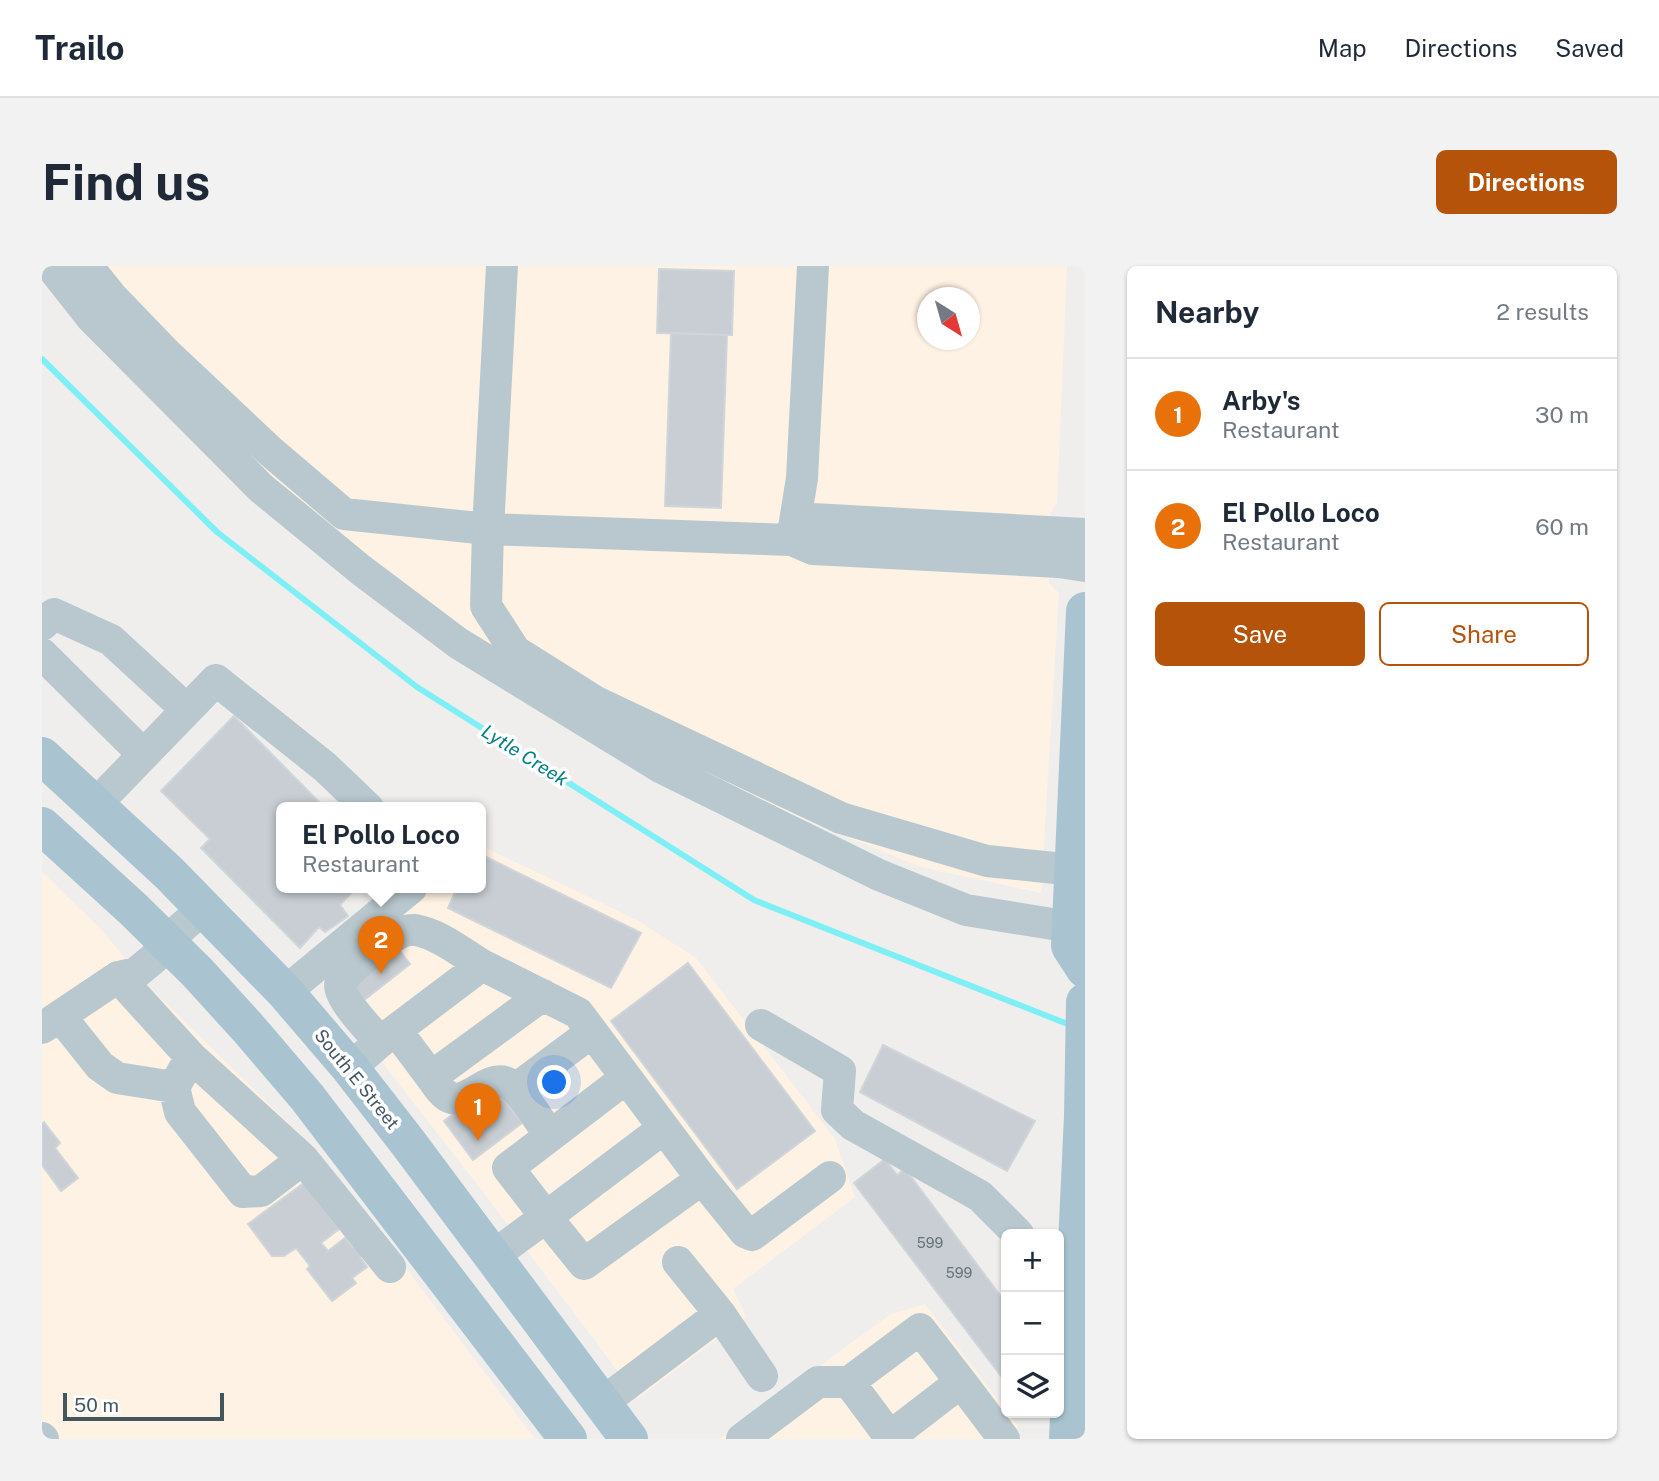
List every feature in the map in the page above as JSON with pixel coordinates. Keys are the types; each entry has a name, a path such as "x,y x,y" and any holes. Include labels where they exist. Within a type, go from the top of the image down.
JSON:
{"main road":[{"path":"1085,611 1070,946 1085,969"},
{"name":"South E Street","path":"42,756 169,873 285,992 350,1068 629,1439"},
{"path":"42,826 133,909 197,972 248,1028 307,1097 568,1439"},
{"path":"1068,1439 1067,1246 1083,1116 1085,1002"}],"lane":[{"path":"51,266 92,317 261,488 361,570 458,643 662,768 879,875 966,910 1071,927"},
{"path":"87,266 112,297 169,356 270,451 344,514 488,529 792,540 813,549 1059,562 1085,566"},
{"path":"502,266 486,606 515,651 596,702 841,818 987,862 1074,870"},
{"path":"792,540 802,478 813,266"},
{"path":"792,540 813,519 1085,534"},
{"path":"42,625 54,614 111,640 187,710"},
{"path":"42,654 144,754"},
{"path":"96,804 216,680 325,767 362,802"},
{"path":"285,992 405,893"},
{"path":"174,1087 117,1078 47,1023 118,977 136,973 159,954 165,942 203,909"},
{"path":"550,1136 517,1091 507,1083 492,1083 457,1099 448,1097 388,1036 348,1003 340,987 342,978 403,931 414,930 432,935 482,965 578,1013 702,1179 745,1232 752,1235 830,1177"},
{"path":"350,1068 482,965"},
{"path":"118,977 191,1057 303,1159 390,1267"},
{"path":"431,1077 543,995"},
{"path":"761,1025 840,1071 837,1110 852,1125 980,1196 1013,1229"},
{"path":"525,1082 592,1032"},
{"path":"191,1057 174,1087 180,1112 243,1192 261,1191 303,1159"},
{"path":"626,1078 508,1168 584,1264 702,1179"},
{"path":"493,1256 664,1128"},
{"path":"678,1262 720,1314 762,1376"},
{"path":"602,1403 720,1314"},
{"path":"742,1439 920,1329 1004,1439"},
{"path":"834,1382 889,1438 961,1382"}],"shaded area":[{"path":"59,266 1067,266 1057,503 1050,514 1049,583 1059,593 1041,893 921,867 761,802 597,716 470,638 323,529"},
{"path":"486,848 637,920 696,958 835,1139 855,1197 733,1289 746,1317 638,1398 323,986 323,976 428,893 486,893"},
{"path":"42,872 100,928 146,984 319,1153 535,1439 42,1439"},
{"path":"925,1304 1001,1404 1001,1418 1012,1418 1018,1426 1017,1439 719,1439 891,1314"}],"building":[{"path":"659,269 734,271 732,335 657,333"},
{"path":"671,333 727,335 721,508 665,506"},
{"path":"234,716 319,802 276,802 276,893 351,893 340,905 348,916 325,932 319,927 300,948 201,848 210,839 161,791"},
{"path":"486,857 641,933 611,988 448,908 455,893 486,893"},
{"path":"398,948 410,964 364,1000 351,984"},
{"path":"688,963 815,1131 737,1189 611,1021"},
{"path":"883,1045 1035,1121 1007,1171 860,1092"},
{"path":"494,1088 522,1123 473,1160 444,1121 475,1098"},
{"path":"44,1122 60,1143 55,1148 78,1178 61,1191 42,1165"},
{"path":"885,1159 897,1175 905,1169 1001,1296 1001,1376 854,1183"},
{"path":"304,1183 339,1229 321,1243 328,1251 345,1238 353,1248 356,1246 367,1267 352,1278 356,1283 332,1301 307,1269 310,1266 296,1248 284,1256 272,1256 248,1224"}],"waterway":[{"name":"Lytle Creek","path":"42,359 217,532 417,687 754,900 1070,1025"}],"place":[{"name":"El Pollo Loco","path":"381,974"},
{"name":"Arby's","path":"478,1141"}]}
